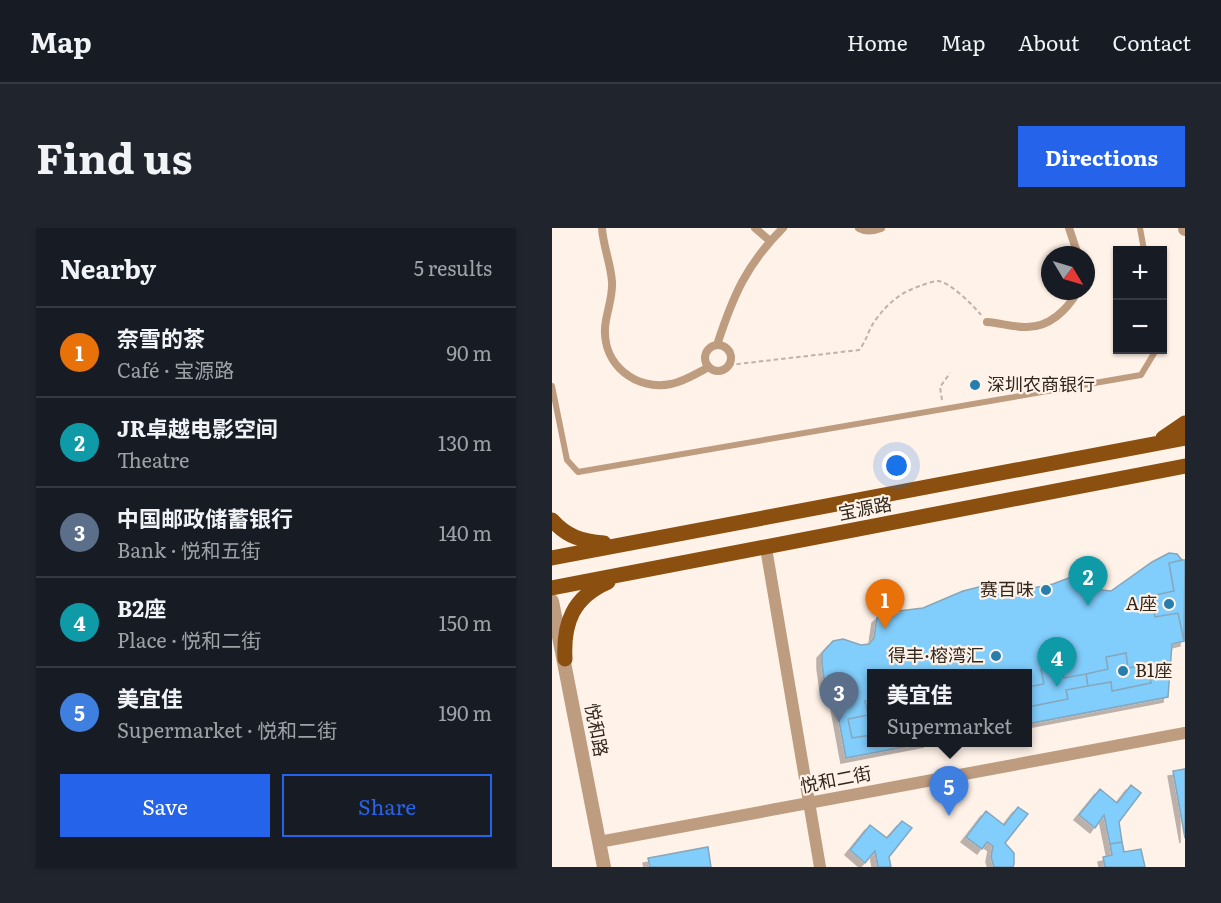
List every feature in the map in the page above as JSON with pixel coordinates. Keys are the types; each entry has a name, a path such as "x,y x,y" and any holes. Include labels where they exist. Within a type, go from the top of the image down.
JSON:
{"main road":[{"path":"1135,447 1163,438 1185,423"},
{"name":"宝源路","path":"552,558 1185,438"},
{"name":"宝源路","path":"552,588 1185,466"},
{"path":"1153,472 1185,475"},
{"path":"552,520 574,538 587,542 637,542"},
{"path":"565,659 566,627 570,615 578,604 604,584 629,574"},
{"path":"552,632 565,659"}],"street":[{"path":"602,228 612,283 605,328 606,347 617,366 633,379 660,386 674,384 709,367"},
{"path":"755,228 770,241"},
{"path":"717,345 726,347 731,359 729,366 717,371 709,367 705,358 707,351 717,345 729,308 747,271 783,228"},
{"path":"859,228 863,231 881,228"},
{"path":"1069,228 1075,246"},
{"path":"987,322 1027,328 1046,324 1062,312 1071,300"},
{"path":"766,548 820,867"},
{"name":"悦和路","path":"552,601 604,867"},
{"name":"悦和二街","path":"599,842 1185,733"}],"lane":[{"path":"1140,228 1143,246"},
{"path":"552,386 567,460 578,472 1141,375 1154,354"}],"path":[{"path":"729,366 859,350 872,325 894,298 906,291 939,281 973,305 987,322"},
{"path":"944,409 940,387 950,373"}],"building":[{"name":"得丰·榕湾汇","path":"1169,553 1177,554 1185,560 1185,641 1172,644 1168,697 1032,723 1032,669 867,669 867,747 903,747 846,758 832,683 825,685 822,664 822,653 833,641 843,639 861,645 869,644 874,638 877,618 883,613 923,608 963,591 983,586 1004,585 1033,588 1053,584 1079,574 1087,576 1102,590 1111,591"},
{"name":"A座","path":"1185,560 1184,641 1178,613 1155,617 1151,596 1174,591 1169,563"},
{"name":"B1座","path":"1126,653 1128,668 1148,664 1151,683 1112,691 1111,682 1088,686 1086,674 1108,669 1106,657"},
{"path":"1061,666 1064,678 1086,674 1088,686 1066,690 1068,699 1032,706 1032,686 1044,684 1041,669"},
{"path":"867,715 867,736 852,738 848,719"},
{"path":"1185,769 1185,838 1173,771"},
{"path":"1131,785 1141,793 1119,822 1122,842 1110,844 1104,815 1095,828 1079,815 1100,789 1117,803"},
{"path":"1018,807 1028,814 1005,843 1014,853 1013,867 994,867 991,857 993,846 987,842 982,849 966,837 986,811 1004,825"},
{"path":"902,821 912,828 889,857 891,867 878,867 875,851 865,863 850,850 870,825 887,838"},
{"path":"1122,842 1124,852 1141,849 1145,867 1105,867 1103,857 1112,855 1110,844"},
{"path":"708,847 711,867 650,867 648,858"}],"place":[{"name":"深圳农商银行","path":"975,385"},
{"name":"赛百味","path":"1046,590"},
{"name":"A座","path":"1169,604"},
{"name":"JR卓越电影空间","path":"1088,606"},
{"name":"奈雪的茶","path":"885,629"},
{"name":"得丰·榕湾汇","path":"996,656"},
{"name":"B1座","path":"1123,671"},
{"name":"B2座","path":"1057,687"},
{"name":"中国邮政储蓄银行","path":"839,722"},
{"name":"美宜佳","path":"949,816"}]}
